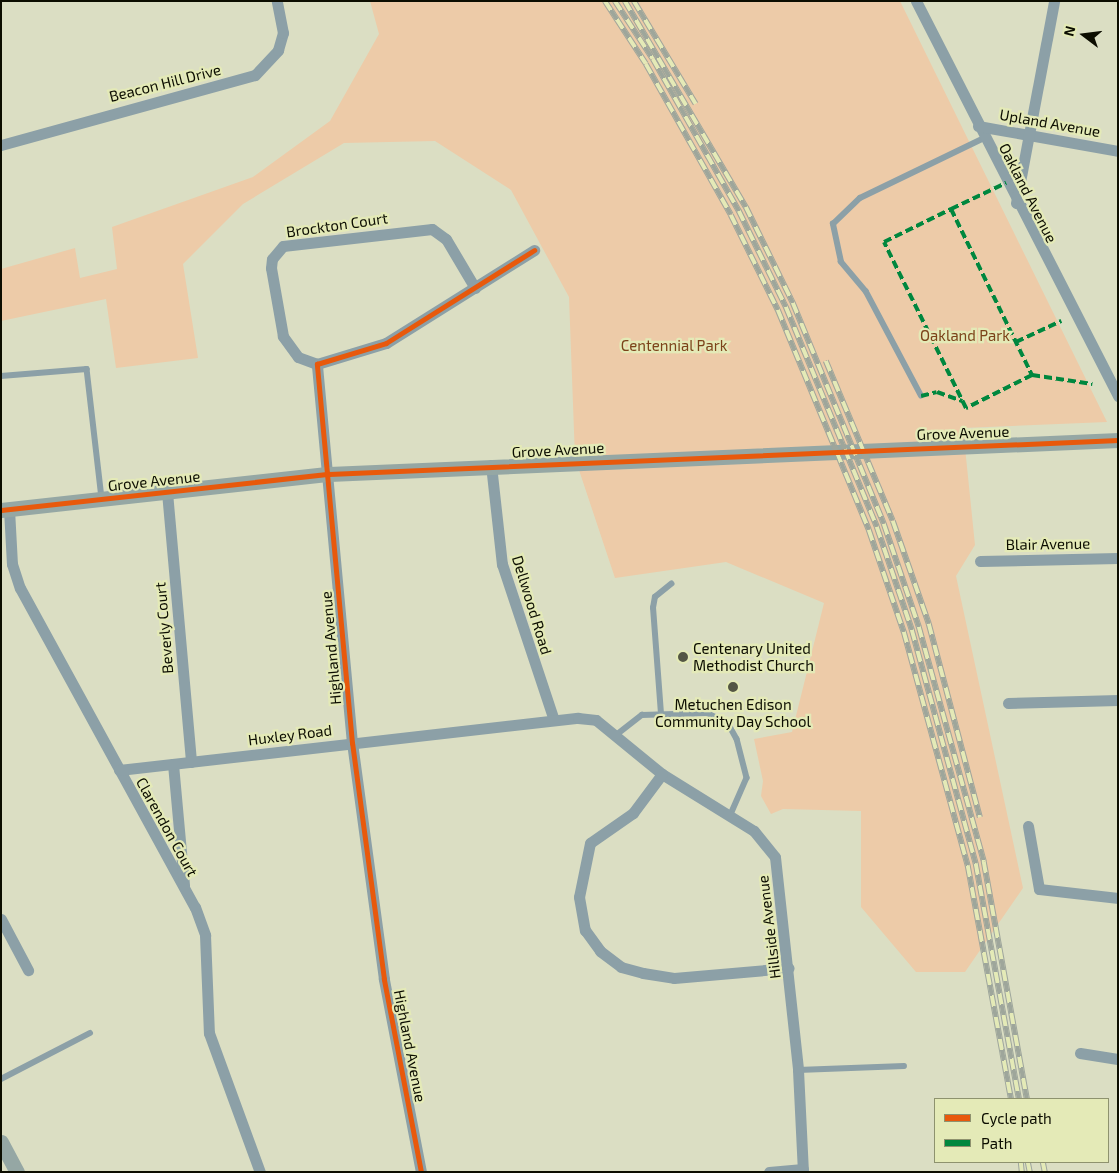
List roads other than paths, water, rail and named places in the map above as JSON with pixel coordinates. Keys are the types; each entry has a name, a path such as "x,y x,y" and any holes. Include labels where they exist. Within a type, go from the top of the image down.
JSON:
{"street":[{"name":"Beacon Hill Drive","path":"1,145 255,75 278,50 283,33 277,1"},
{"name":"Oakland Avenue","path":"916,1 1016,203 1118,396"},
{"path":"1016,203 1054,1"},
{"name":"Upland Avenue","path":"978,126 1118,151"},
{"name":"Brockton Court","path":"317,364 298,357 283,336 271,268 272,259 283,246 432,229 446,239 475,288"},
{"path":"317,364 386,343 534,250"},
{"name":"Highland Avenue","path":"317,364 352,743 384,979 421,1172"},
{"name":"Grove Avenue","path":"5,510 328,474 491,465 1118,440"},
{"name":"Dellwood Road","path":"491,465 502,564 554,720"},
{"name":"Beverly Court","path":"166,492 192,762"},
{"name":"Clarendon Court","path":"5,510 12,564 20,588 185,890 205,935 209,1033 260,1172"},
{"name":"Blair Avenue","path":"980,561 1118,558"},
{"path":"1008,703 1118,700"},
{"name":"Hillside Avenue","path":"554,720 596,720 614,737 662,774 766,841 775,857 789,968 798,1070 803,1170"},
{"name":"Huxley Road","path":"119,770 554,720"},
{"path":"172,764 185,890"},
{"path":"662,774 633,813 590,843 580,897 585,930 600,951 621,967 643,973 674,978 789,968"},
{"path":"1028,826 1039,889 1118,898"},
{"path":"1,919 28,970"},
{"path":"1080,1053 1118,1059"},
{"path":"1,1142 17,1172"},
{"path":"769,1172 803,1170"}],"lane":[{"path":"921,396 866,292 841,262 833,224 860,198 984,138"},
{"path":"1,376 86,369 102,499"},
{"path":"661,714 653,608 655,597 671,584"},
{"path":"614,737 642,715 717,715 734,731 747,778 730,817"},
{"path":"1,1079 90,1033"},
{"path":"798,1070 904,1066"}],"railway":[{"path":"605,1 646,64 731,215 778,310 869,530 904,632 968,866 1011,1098"},
{"path":"615,1 653,59 739,211 786,307 877,527 912,630 976,864 1019,1098"},
{"path":"625,1 746,207 793,303 884,524 919,627 984,862 1027,1098"},
{"path":"634,1 696,104"},
{"path":"826,361 893,521 929,624 980,817"},
{"path":"1021,1163 1022,1172"},
{"path":"1028,1163 1030,1172"},
{"path":"1043,1163 1045,1172"}],"place":[{"name":"Centenary United Methodist Church","path":"683,657"},
{"name":"Metuchen Edison Community Day School","path":"733,687"}],"park label":[{"name":"Oakland Park","path":"965,336"},
{"name":"Centennial Park","path":"674,346"}]}
